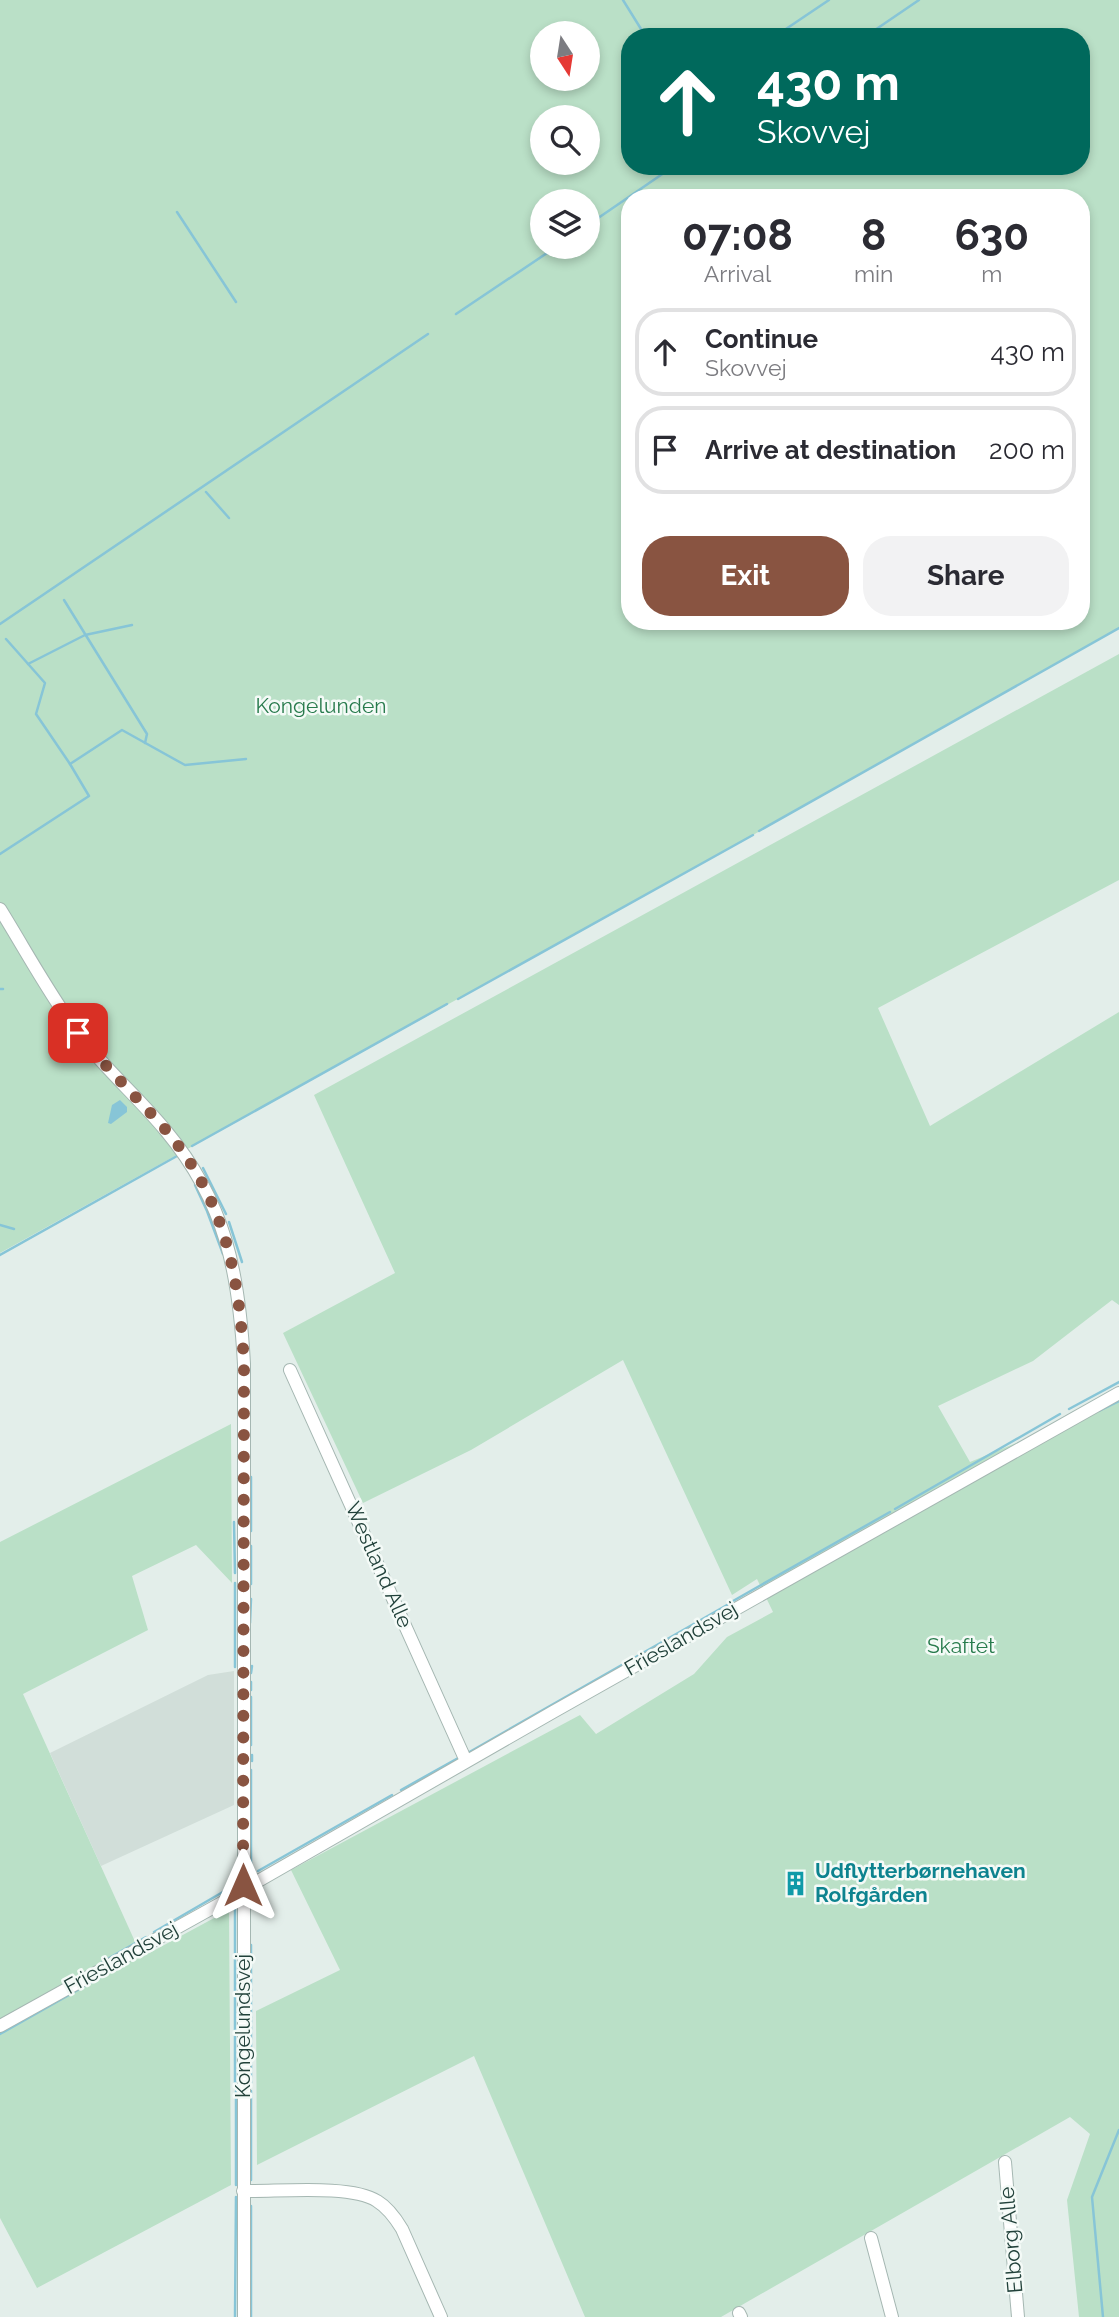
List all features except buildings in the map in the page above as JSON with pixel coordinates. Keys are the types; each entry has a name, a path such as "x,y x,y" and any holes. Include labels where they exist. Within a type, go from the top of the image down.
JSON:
{"street":[{"name":"Kongelundsvej","path":"0,909 78,1033 166,1130 190,1164 209,1197 235,1273 241,1311 244,1364 244,2317"},
{"name":"Westland Alle","path":"290,1370 466,1761"},
{"name":"Frieslandsvej","path":"0,2026 243,1891 466,1761 1119,1393"},
{"name":"Elborg Alle","path":"1005,2162 1018,2317"},
{"path":"243,2192 344,2192 379,2201 402,2229 441,2317"},
{"path":"871,2238 892,2317"}],"shaded area":[{"path":"234,1671 234,1805 101,1866 50,1753 208,1675"}],"green space":[{"name":"Kongelunden","path":"0,0 1119,0 1119,628 753,835 0,1253"},
{"name":"Skaftet","path":"1119,654 1119,880 878,1008 930,1126 1119,1012 1119,1305 1112,1300 1033,1361 938,1406 970,1462 1119,1401 1119,2317 1079,2317 1067,2200 1090,2134 1070,2117 721,2317 585,2317 474,2056 257,2165 256,2011 340,1970 291,1870 580,1715 596,1734 694,1674 727,1637 773,1612 757,1579 732,1595 623,1360 471,1450 363,1503 283,1333 395,1273 314,1095"},
{"path":"231,1424 232,1583 196,1545 132,1576 148,1630 23,1694 142,1957 229,1910 231,2185 37,2288 0,2218 0,1542"}],"water":[{"path":"120,1100 127,1107 127,1112 111,1124 108,1123 112,1105"}],"waterway":[{"path":"623,0 640,28"},
{"path":"787,28 829,0"},
{"path":"878,28 919,0"},
{"path":"640,189 661,175"},
{"path":"600,217 621,202"},
{"path":"177,212 236,302"},
{"path":"456,314 538,259"},
{"path":"0,624 428,334"},
{"path":"206,492 229,518"},
{"path":"64,600 147,734 145,743"},
{"path":"28,664 85,635 132,625"},
{"path":"759,831 1119,628"},
{"path":"6,639 45,683 36,714 70,764"},
{"path":"0,854 89,796 70,764 122,730 185,765 246,759"},
{"path":"458,999 753,835"},
{"path":"192,1146 447,1004"},
{"path":"0,1255 177,1156"},
{"path":"203,1168 226,1214"},
{"path":"195,1185 223,1254"},
{"path":"229,1222 242,1262"},
{"path":"0,1225 14,1229"},
{"path":"1069,1409 1119,1382"},
{"path":"1099,1411 1119,1401"},
{"path":"895,1509 1060,1414"},
{"path":"251,1477 251,1531"},
{"path":"733,1601 890,1512"},
{"path":"234,1522 235,1573"},
{"path":"251,1546 251,1584"},
{"path":"235,1583 235,1667"},
{"path":"250,1623 251,1599"},
{"path":"466,1754 727,1605"},
{"path":"251,1673 252,1666"},
{"path":"251,1682 251,1690"},
{"path":"251,1697 251,1745"},
{"path":"252,1755 252,1761"},
{"path":"401,1790 460,1757"},
{"path":"251,1770 251,1864"},
{"path":"258,1871 392,1795"},
{"path":"154,1932 228,1889"},
{"path":"235,1909 235,2084"},
{"path":"102,1962 146,1937"},
{"path":"251,1945 251,2083"},
{"path":"0,2034 106,1974"},
{"path":"236,2091 236,2185"},
{"path":"251,2091 251,2180"},
{"path":"1103,2317 1092,2197 1119,2130"},
{"path":"235,2317 236,2197"},
{"path":"251,2206 251,2317"}],"place":[{"name":"Udflytterbørnehaven Rolfgården","path":"795,1883"}],"route":[{"path":"78,1033 166,1130 190,1164 209,1197 235,1273 241,1311 244,1364 243,1885"}]}
